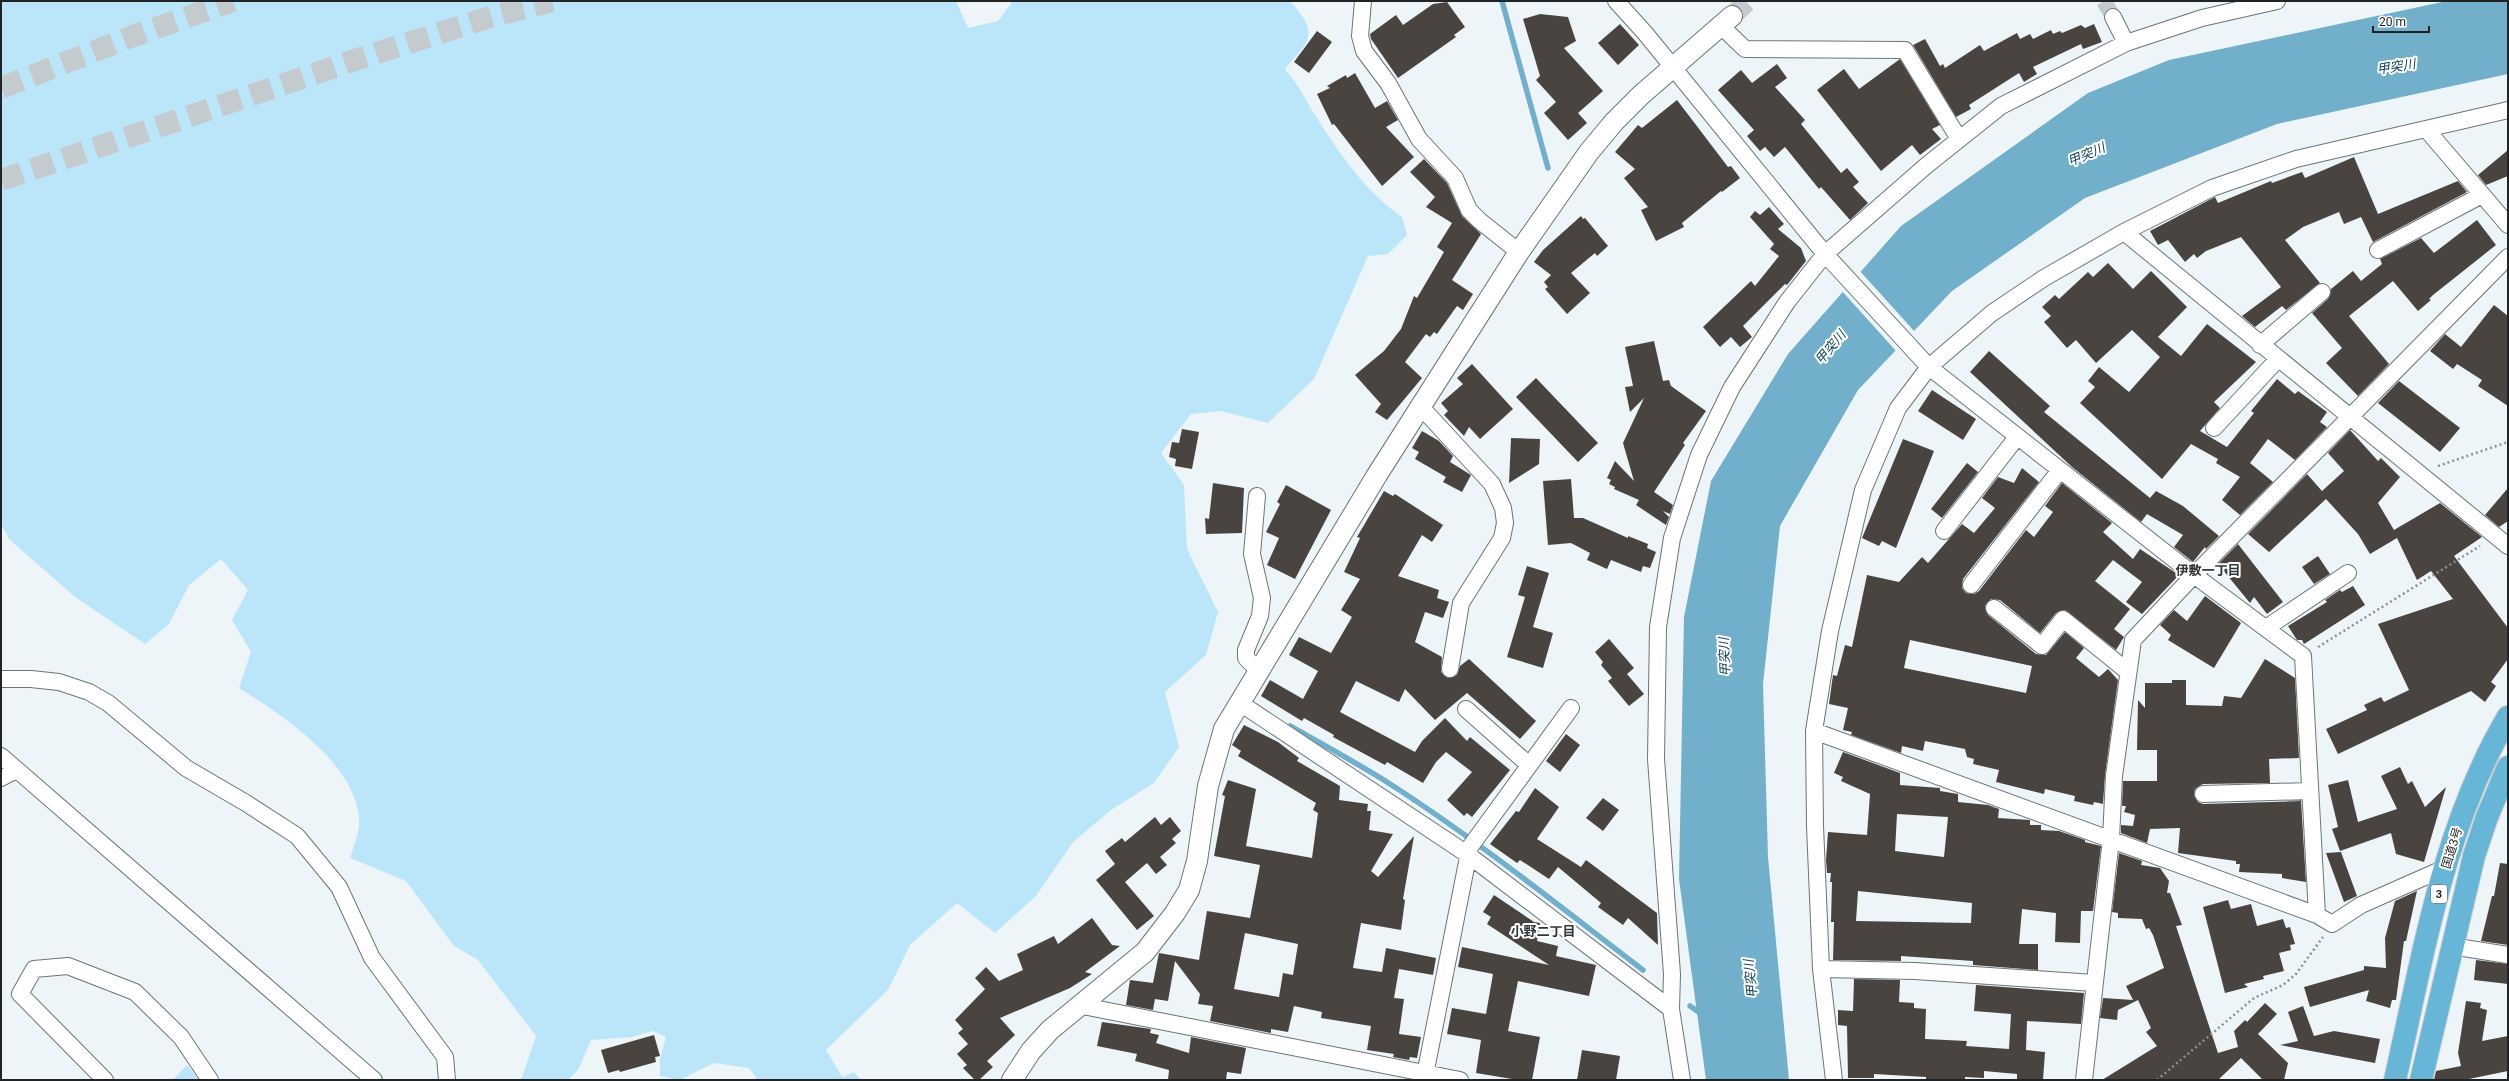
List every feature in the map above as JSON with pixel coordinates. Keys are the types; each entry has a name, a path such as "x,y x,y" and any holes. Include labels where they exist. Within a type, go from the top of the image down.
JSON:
{"highway":[{"name":"国道3号","path":"2396,1080 2445,868 2474,785 2508,716"},
{"name":"国道3号","path":"2421,1080 2451,946 2474,856 2506,780"}],"street":[{"path":"1363,1 1360,36 1364,51 1388,83 1419,139 1456,178 1470,210 1480,221 1519,252"},
{"path":"1616,1 1826,254 1929,367 2194,575 2303,656 2317,915"},
{"path":"1682,1080 1671,1009 1672,974 1656,759 1658,627 1672,538 1699,455 1732,387 1787,302 1826,254 1959,139 2001,106 2126,42 2202,18 2277,1"},
{"path":"2113,18 2126,42"},
{"path":"1012,1080 1031,1051 1050,1030 1078,1005 1145,952 1161,933 1189,890 1197,861 1213,763 1224,729 1421,407 1519,252 1590,152 1614,122 1727,21 1745,49 1906,50 1959,139"},
{"path":"1834,1080 1821,969 1815,826 1814,731 1830,631 1863,490 1898,408 1929,367 1992,313 2044,278 2124,232 2212,188 2296,159 2508,110"},
{"path":"2426,129 2508,225"},
{"path":"2378,250 2482,195"},
{"path":"2124,232 2278,360 2502,541"},
{"path":"2084,1080 2111,839 2114,776 2127,671 2133,640 2194,575 2508,257"},
{"path":"2260,345 2322,292"},
{"path":"2214,428 2278,360"},
{"path":"1421,407 1492,484 1503,508 1505,523 1502,538 1461,603 1450,669"},
{"path":"1944,531 2017,437"},
{"path":"1971,585 2060,470"},
{"path":"1257,496 1252,554 1262,598 1260,616 1246,650 1246,658 1260,672"},
{"path":"2266,628 2348,573"},
{"path":"1994,608 2042,646 2063,620 2127,671"},
{"path":"1,679 31,679 59,682 89,692 108,702 186,768 246,803 297,836 339,887 372,958 445,1057 447,1080"},
{"path":"1240,703 1472,845 1671,1009"},
{"path":"1425,1077 1472,845 1571,708"},
{"path":"1466,709 1529,765"},
{"path":"1814,731 2317,915 2332,924 2362,905 2445,868"},
{"path":"1,756 374,1080"},
{"path":"1,778 16,770"},
{"path":"2203,794 2310,791"},
{"path":"2451,946 2508,955"},
{"path":"105,1080 20,994 34,969 68,966 135,992 180,1037 210,1080"},
{"path":"1821,969 1915,971 2094,983"},
{"path":"1078,1005 1425,1077 1460,1080"}],"path":[{"path":"2418,472 2508,442"},
{"path":"2303,656 2502,541"},
{"path":"2157,1080 2254,998 2283,985 2296,974 2332,924"}],"shaded area":[{"path":"1,1 956,1 968,28 998,21 1013,1 1290,1 1305,22 1308,30 1308,36 1301,50 1285,69 1335,145 1355,172 1377,196 1402,217 1407,235 1388,254 1368,256 1314,379 1268,423 1221,411 1191,414 1161,453 1184,485 1187,549 1218,612 1206,655 1165,692 1179,747 1154,783 1111,810 1073,842 1036,896 995,933 957,903 910,945 888,990 826,1050 842,1077 854,1072 861,1080 758,1080 749,1068 714,1063 680,1080 660,1076 660,1059 666,1037 653,1031 632,1037 591,1040 578,1070 568,1080 521,1080 536,1036 478,960 453,945 406,881 350,858 357,838 359,826 356,804 348,783 334,764 297,728 239,688 251,652 232,620 248,590 221,559 189,585 169,624 145,644 75,597 9,539 1,524"},
{"path":"187,1065 199,1080 173,1080"}],"water":[{"name":"甲突川","path":"2447,1 2508,1 2508,74 2277,124 2085,198 1952,291 1858,390 1780,526 1763,684 1768,857 1789,1080 1706,1080 1679,879 1684,617 1711,481 1788,354 1901,226 2088,93 2169,60"}],"pier":[{"path":"1859,270 1915,332 1897,352 1841,290"}],"building":[{"path":"1447,2 1465,27 1454,35 1456,37 1398,78 1371,39 1370,34 1396,15 1403,25 1433,4"},
{"path":"1540,14 1568,17 1576,41 1564,48 1603,91 1578,113 1587,123 1568,140 1544,113 1556,102 1536,80 1540,76 1523,19"},
{"path":"1620,24 1639,45 1618,65 1598,43"},
{"path":"2094,24 2102,42 2083,49 2081,44 2033,67 2037,74 2024,82 2019,73 1969,105 1971,109 1956,117 1913,45 1925,39 1940,66 1943,64 1945,68 1980,45 1984,51 2017,33 2020,39 2030,34 2033,39 2051,30 2053,34 2060,31 2062,33 2081,25 2085,28"},
{"path":"1317,31 1332,42 1309,73 1294,62"},
{"path":"1900,59 1940,125 1932,129 1941,139 1920,155 1912,145 1881,171 1817,90 1844,69 1859,89"},
{"path":"1777,64 1787,78 1775,87 1805,120 1801,124 1841,173 1847,168 1859,182 1853,187 1868,203 1850,220 1821,187 1819,189 1785,147 1774,157 1765,147 1760,151 1747,136 1754,130 1718,90 1741,70 1752,83"},
{"path":"1355,73 1375,108 1387,101 1398,120 1386,127 1414,157 1382,186 1334,124 1332,125 1317,94 1330,88 1327,86 1346,75 1347,78"},
{"path":"1677,100 1728,167 1731,166 1740,178 1722,192 1721,191 1682,223 1684,227 1656,241 1641,210 1648,207 1624,178 1635,169 1615,152 1638,125 1642,128"},
{"path":"2508,150 2508,176 2486,185 2478,175"},
{"path":"2354,157 2378,214 2458,181 2467,192 2373,242 2361,217 2344,224 2339,212 2303,227 2285,240 2320,283 2286,310 2282,306 2255,327 2242,316 2281,287 2241,237 2206,251 2197,258 2194,254 2185,262 2168,240 2158,245 2150,231 2215,197 2218,203 2271,181 2272,183 2302,172 2305,178"},
{"path":"1424,159 1447,183 1462,216 1481,234 1452,280 1473,294 1463,310 1457,306 1437,334 1434,332 1430,337 1426,334 1405,362 1422,378 1387,420 1375,412 1381,404 1355,375 1384,351 1401,329 1414,296 1417,298 1444,252 1437,247 1452,223 1426,207 1435,197 1410,172"},
{"path":"1769,207 1784,224 1778,229 1801,248 1806,261 1787,285 1785,284 1743,326 1752,337 1740,347 1731,337 1720,347 1703,327 1751,281 1755,286 1779,256 1770,249 1774,244 1750,217 1755,211 1760,215"},
{"path":"1581,216 1583,219 1585,218 1608,246 1597,256 1595,253 1571,273 1590,293 1567,314 1545,289 1548,287 1544,282 1551,275 1534,262 1543,250"},
{"path":"2477,220 2496,245 2433,295 2429,299 2431,300 2418,311 2393,281 2349,316 2389,364 2358,396 2326,363 2342,348 2312,313 2328,299 2331,289 2353,271 2361,281 2382,264 2380,259 2421,238 2434,253"},
{"path":"2108,263 2133,289 2151,271 2187,307 2158,337 2181,356 2207,324 2256,362 2214,402 2220,408 2200,431 2227,447 2254,413 2251,411 2277,379 2295,394 2298,391 2327,412 2320,422 2327,427 2295,460 2268,439 2250,463 2273,482 2240,515 2222,500 2240,477 2216,463 2218,459 2191,444 2162,479 2080,403 2095,387 2088,381 2099,367 2129,392 2160,357 2132,330 2096,363 2076,340 2067,348 2044,322 2051,316 2042,307 2055,295 2059,299 2088,272 2093,277"},
{"path":"2494,305 2508,316 2508,406 2478,386 2482,380 2457,364 2453,369 2430,351 2445,334 2461,347"},
{"path":"1654,341 1663,381 1669,380 1671,386 1706,411 1683,443 1685,445 1654,492 1673,505 1670,514 1663,511 1669,517 1666,525 1636,505 1639,500 1614,489 1615,487 1609,484 1611,480 1607,478 1615,461 1634,481 1623,443 1644,398 1630,412 1625,387 1633,386 1625,347"},
{"path":"1989,351 2050,406 2044,412 2150,498 2156,491 2183,506 2219,536 2206,549 2205,547 2193,562 2174,547 2183,535 2147,514 2141,522 2072,467 1970,372"},
{"path":"1472,364 1513,409 1480,439 1469,427 1464,436 1444,415 1448,411 1441,403 1463,384 1457,378"},
{"path":"1536,378 1598,443 1578,462 1516,397"},
{"path":"2399,381 2460,428 2440,452 2378,403"},
{"path":"1932,390 1976,419 1963,440 1918,411"},
{"path":"1182,429 1199,432 1192,469 1175,466 1176,459 1169,457 1172,442 1179,443"},
{"path":"2350,430 2378,461 2381,458 2400,477 2378,503 2394,530 2440,503 2482,537 2454,556 2508,628 2508,659 2491,682 2496,686 2485,702 2471,691 2338,754 2326,729 2367,710 2364,705 2381,697 2384,702 2409,690 2378,624 2453,599 2431,571 2417,580 2397,538 2370,554 2358,534 2326,499 2269,552 2248,534 2307,474 2322,491 2344,471 2328,453"},
{"path":"1422,431 1439,441 1453,456 1450,462 1471,475 1462,492 1443,482 1446,477 1415,459 1419,452 1412,448"},
{"path":"1511,438 1540,439 1539,464 1509,483"},
{"path":"1903,439 1934,451 1896,548 1882,541 1879,546 1862,538"},
{"path":"1967,463 1978,472 1942,518 1931,509"},
{"path":"2022,468 2039,482 1963,579 1962,588 1966,593 1974,594 1979,591 2026,530 2034,537 2053,512 2045,506 2062,483 2112,523 2103,532 2133,559 2140,549 2179,575 2142,614 2126,602 2142,582 2113,560 2095,581 2130,609 2114,629 2124,637 2116,650 2065,610 2056,613 2040,633 2000,600 1991,599 1985,606 1988,615 2036,654 2046,655 2065,632 2084,648 2076,658 2099,677 2108,669 2118,680 2105,775 2103,804 2094,802 2093,805 2074,801 2075,796 2045,789 2044,794 1996,782 1999,770 1973,764 1974,759 1967,757 1965,749 1925,741 1923,751 1902,746 1901,753 1851,735 1852,732 1843,730 1848,708 1829,704 1833,675 1837,676 1845,645 1852,647 1867,575 1899,582 1922,557 1928,563 1962,524 1974,533 1995,508 1982,498 1998,477 2014,483","holes":["1910,640 2032,666 2026,693 1904,668"]},
{"path":"1571,479 1574,518 1583,518 1628,538 1628,536 1648,544 1647,548 1656,552 1650,568 1643,566 1641,572 1611,560 1607,569 1587,560 1590,553 1571,543 1548,545 1543,481"},
{"path":"1213,483 1244,488 1242,533 1206,534 1205,518 1209,519"},
{"path":"1286,485 1331,510 1295,579 1267,565 1279,538 1266,532 1280,504 1277,502"},
{"path":"2508,488 2508,521 2499,527 2485,515"},
{"path":"1384,491 1393,496 1395,494 1443,525 1432,542 1422,535 1398,576 1439,590 1437,598 1449,602 1443,618 1425,612 1415,642 1442,657 1441,672 1448,678 1457,675 1460,666 1469,659 1536,721 1520,739 1467,693 1435,720 1405,689 1399,702 1356,681 1340,712 1415,752 1422,741 1445,718 1467,741 1470,737 1510,770 1472,817 1467,813 1464,816 1447,800 1472,772 1446,752 1436,762 1423,783 1387,762 1385,765 1333,737 1334,735 1304,718 1302,721 1261,696 1270,680 1303,699 1318,671 1289,655 1299,637 1331,653 1352,617 1341,610 1360,579 1344,572 1360,538 1357,537"},
{"path":"2238,544 2283,602 2267,614 2254,597 2250,603 2218,564"},
{"path":"2318,556 2330,574 2314,584 2302,567"},
{"path":"1527,566 1549,573 1533,627 1553,633 1543,668 1507,657 1525,597 1518,595"},
{"path":"2353,586 2365,605 2304,644 2302,640 2297,640 2288,626 2327,602 2325,600 2340,590 2342,592"},
{"path":"2205,596 2241,623 2214,668 2168,640 2171,635 2160,625 2174,610 2187,621"},
{"path":"1609,639 1634,668 1627,674 1644,694 1629,706 1608,681 1612,678 1601,665 1603,662 1595,652"},
{"path":"2265,659 2295,678 2299,758 2269,759 2270,783 2203,784 2195,789 2194,795 2198,802 2203,804 2301,801 2306,882 2282,878 2282,874 2239,872 2240,864 2236,864 2236,861 2178,853 2180,828 2150,829 2147,843 2121,833 2121,825 2133,826 2135,815 2124,812 2126,806 2122,806 2123,781 2157,781 2157,750 2137,750 2138,700 2145,708 2145,683 2172,683 2172,680 2186,680 2186,705 2222,706 2224,696 2241,698"},
{"path":"1244,725 1278,742 1299,758 1297,761 1340,786 1339,800 1368,804 1367,811 1371,811 1369,830 1393,834 1371,871 1378,877 1414,836 1403,899 1405,900 1401,930 1361,923 1353,968 1382,972 1386,948 1436,958 1433,975 1399,969 1394,998 1404,999 1399,1034 1421,1037 1417,1058 1410,1057 1409,1060 1393,1057 1394,1054 1367,1050 1371,1026 1321,1018 1322,1012 1294,1006 1288,1032 1271,1029 1271,1033 1210,1021 1213,1006 1198,1004 1200,994 1175,961 1168,1001 1155,999 1153,1010 1126,1005 1130,980 1153,983 1159,953 1199,960 1207,911 1250,918 1260,865 1214,856 1225,796 1222,795 1228,780 1256,789 1246,846 1312,858 1318,813 1313,810 1316,803 1238,756 1241,751 1232,745","holes":["1245,933 1298,944 1293,975 1283,973 1279,997 1234,989"]},
{"path":"1566,734 1580,745 1560,772 1546,761"},
{"path":"1843,752 1900,773 1900,785 1940,788 1940,791 1958,794 1958,802 1988,805 1999,809 1998,818 2030,820 2030,825 2041,825 2041,830 2059,831 2085,840 2085,842 2101,846 2093,911 2081,911 2080,943 2055,942 2056,913 2022,909 2019,944 2038,944 2038,970 1973,965 1973,961 1901,956 1901,961 1833,960 1834,922 1831,922 1832,882 1830,882 1831,873 1827,873 1826,860 1828,832 1867,835 1870,794 1841,781 1843,777 1834,773","holes":["1897,814 1948,817 1944,857 1895,851","1858,891 1972,903 1971,923 1856,921"]},
{"path":"2400,767 2408,784 2412,781 2425,807 2446,787 2424,862 2396,854 2391,833 2340,851 2332,829 2338,827 2328,785 2348,780 2358,822 2397,809 2381,776"},
{"path":"1535,788 1559,807 1537,839 1581,867 1586,860 1657,913 1658,945 1628,918 1623,925 1598,907 1601,903 1558,867 1549,879 1520,860 1517,863 1490,844 1516,811 1519,812"},
{"path":"1603,798 1619,810 1603,831 1586,818"},
{"path":"1155,817 1161,825 1170,817 1181,831 1172,839 1176,843 1160,857 1167,865 1156,874 1147,863 1125,882 1154,916 1137,930 1096,880 1115,864 1105,851 1122,838 1125,842"},
{"path":"2341,852 2357,896 2344,902 2326,853"},
{"path":"2119,853 2142,861 2141,865 2160,868 2169,881 2167,893 2170,893 2182,925 2176,926 2218,1053 2238,1047 2234,1031 2245,1020 2247,1022 2265,1003 2277,1014 2258,1034 2288,1063 2284,1080 2263,1080 2241,1058 2218,1080 2102,1080 2157,1046 2146,1032 2151,1028 2138,1000 2118,1010 2117,1020 2100,1018 2103,998 2133,1000 2126,986 2164,968 2153,935 2149,928 2146,929 2142,919 2118,918 2118,913 2112,912"},
{"path":"2500,863 2508,864 2508,945 2481,941 2492,896 2494,896"},
{"path":"2417,891 2406,941 2404,941 2396,1000 2392,1000 2390,1008 2366,1001 2369,990 2310,1007 2304,987 2364,970 2364,966 2386,968 2385,938 2395,901"},
{"path":"1494,895 1534,922 1540,923 1537,941 1558,946 1556,956 1596,965 1589,996 1518,981 1508,1031 1540,1037 1532,1080 1518,1080 1476,1073 1481,1040 1447,1034 1452,1008 1486,1014 1493,974 1458,967 1462,947 1549,965 1487,924 1491,917 1483,912"},
{"path":"2228,900 2231,909 2251,904 2257,926 2283,919 2286,928 2290,927 2295,944 2290,945 2291,950 2279,953 2284,971 2263,976 2264,979 2244,984 2248,987 2225,993 2203,907"},
{"path":"1092,918 1112,945 1120,946 1085,972 1092,974 1070,988 1000,1018 1015,1035 987,1061 993,1067 979,1080 975,1080 963,1068 967,1065 957,1054 968,1044 958,1033 963,1029 955,1020 985,989 975,978 986,967 999,981 1023,970 1017,954 1054,936 1058,944"},
{"path":"2476,960 2508,964 2508,984 2474,980"},
{"path":"1854,979 1900,980 1899,1002 1914,1003 1914,1008 1926,1009 1925,1039 1967,1041 1966,1046 2009,1049 2011,1014 1974,1011 1976,985 2084,993 2081,1024 2027,1021 2026,1050 2045,1052 2043,1080 2017,1080 2017,1074 1984,1071 1984,1078 1965,1077 1965,1080 1926,1080 1926,1077 1874,1074 1874,1078 1848,1078 1847,1026 1838,1025 1838,1010 1853,1011"},
{"path":"2466,1001 2481,1003 2480,1008 2487,1010 2482,1041 2508,1036 2508,1071 2464,1080 2434,1080 2436,1071 2461,1066 2458,1053"},
{"path":"2303,1006 2314,1036 2334,1031 2380,1039 2375,1063 2280,1045 2298,1041 2288,1012"},
{"path":"1102,1022 1151,1029 1150,1033 1159,1035 1156,1043 1189,1053 1191,1037 1246,1048 1241,1074 1227,1072 1226,1080 1168,1080 1169,1070 1135,1061 1137,1054 1097,1046"},
{"path":"654,1035 660,1056 655,1057 656,1062 620,1072 619,1070 608,1073 601,1050"},
{"path":"1582,1050 1620,1056 1616,1080 1577,1080"}],"waterway":[{"path":"1502,1 1548,168"},
{"path":"1290,726 1363,767 1453,826 1643,970"},
{"path":"1690,1006 1703,1015"}],"tunnel":[{"path":"1,88 133,36 233,1"},
{"path":"1,180 358,59 493,16 552,1"},
{"path":"1732,16 1748,1"},
{"path":"2104,1 2113,17"}],"district":[{"name":"伊敷一丁目","path":"2208,570"},
{"name":"小野二丁目","path":"1543,931"}]}
